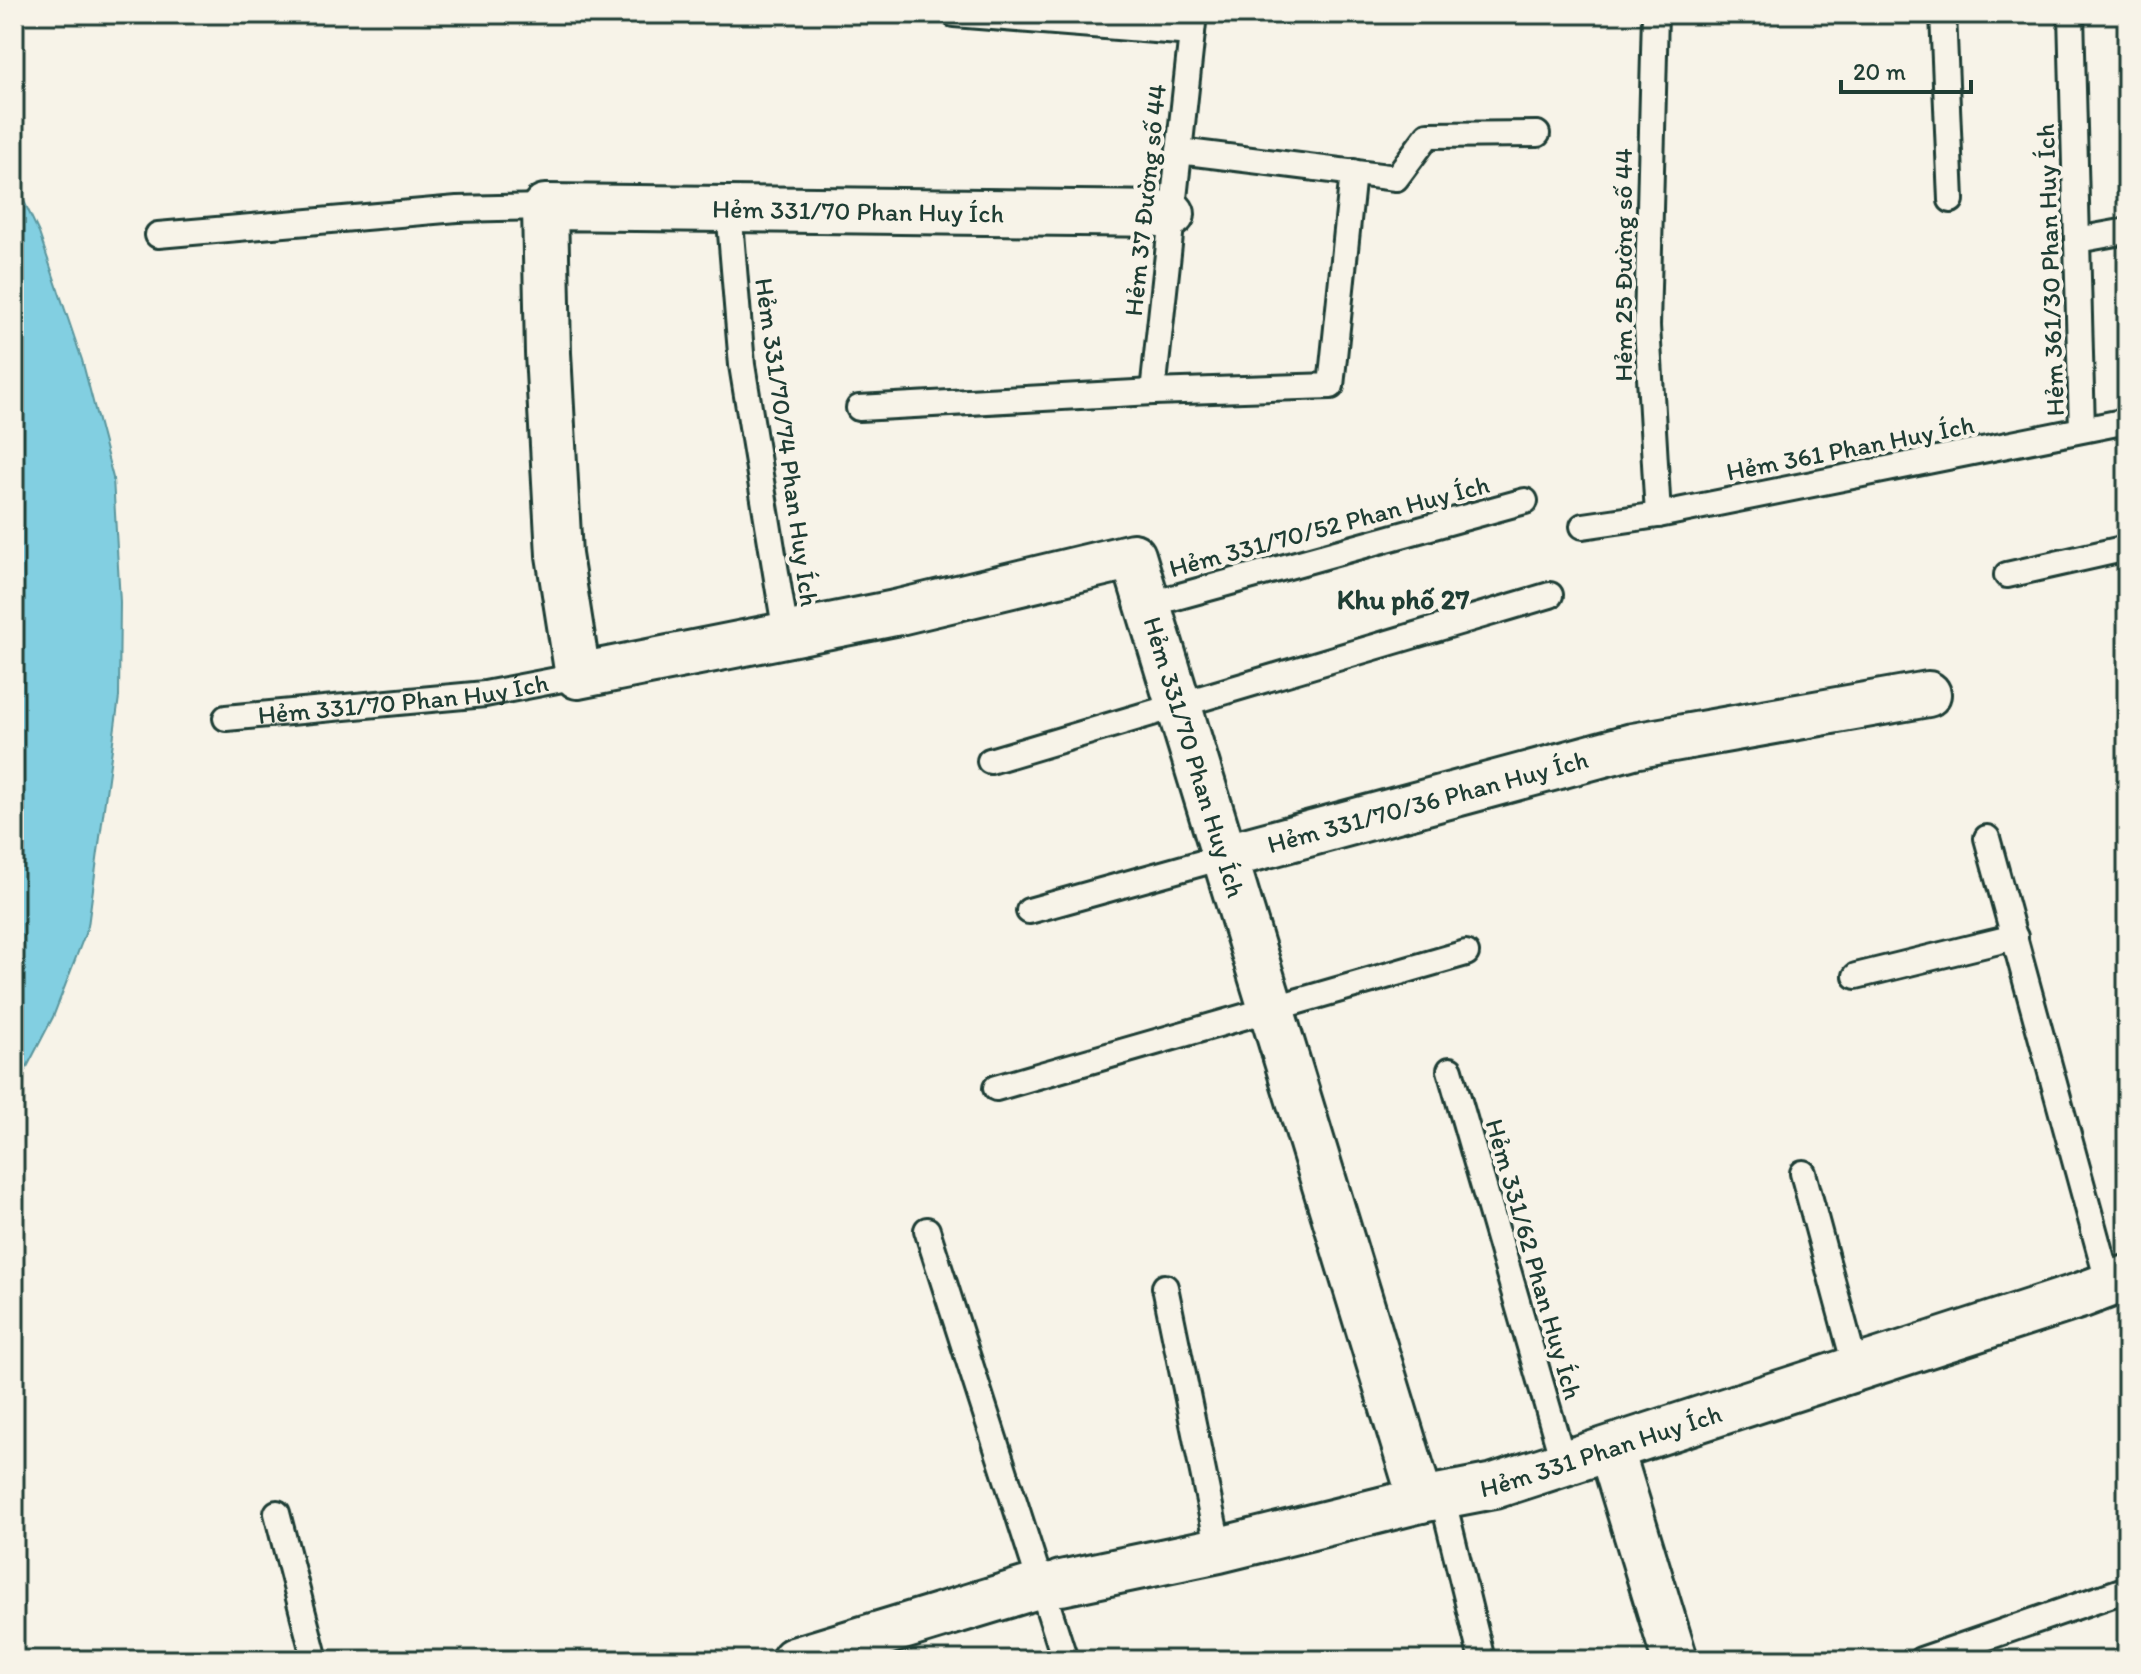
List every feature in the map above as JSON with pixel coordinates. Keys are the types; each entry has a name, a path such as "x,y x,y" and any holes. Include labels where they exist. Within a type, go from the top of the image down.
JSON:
{"street":[{"name":"Hẻm 331/70 Phan Huy Ích","path":"1172,214 545,207 548,353 559,555 578,676 895,613 1133,556 1270,1010 1431,1498"},
{"name":"Hẻm 331/70/36 Phan Huy Ích","path":"1223,857 1633,746 1928,694"},
{"name":"Hẻm 331 Phan Huy Ích","path":"794,1660 1051,1584 1219,1550 1431,1498 1494,1486 2118,1281"},
{"path":"1611,1450 1675,1660"}],"lane":[{"path":"954,14 1193,24"},
{"name":"Hẻm 25 Đường số 44","path":"1655,14 1647,326 1658,515"},
{"path":"1943,14 1951,200"},
{"name":"Hẻm 361/30 Phan Huy Ích","path":"2071,14 2082,429"},
{"name":"Hẻm 37 Đường số 44","path":"1153,392 1193,24"},
{"path":"1179,151 1396,178 1428,135 1537,134"},
{"path":"859,408 1331,386 1353,172"},
{"name":"Hẻm 331/70 Phan Huy Ích","path":"158,235 457,209 545,207"},
{"name":"Hẻm 331/70/74 Phan Huy Ích","path":"729,209 742,365 786,634"},
{"path":"2077,240 2127,231"},
{"name":"Hẻm 361 Phan Huy Ích","path":"1583,526 1658,515 2127,421"},
{"name":"Hẻm 331/70/52 Phan Huy Ích","path":"1147,605 1525,501"},
{"path":"2007,575 2127,548"},
{"path":"990,761 1550,595"},
{"name":"Hẻm 331/70 Phan Huy Ích","path":"226,718 485,694 578,676"},
{"path":"1987,838 2118,1281"},
{"path":"1029,911 1223,857"},
{"path":"1856,976 2015,937"},
{"path":"996,1088 1466,953"},
{"name":"Hẻm 331/62 Phan Huy Ích","path":"1450,1070 1564,1464"},
{"path":"1803,1173 1856,1369"},
{"path":"927,1230 1051,1584 1065,1660"},
{"path":"1165,1287 1219,1550"},
{"path":"1431,1498 1482,1660"},
{"path":"277,1513 315,1660"},
{"path":"1931,1658 2127,1589"}],"water":[{"path":"14,180 39,233 82,360 113,478 120,602 119,697 88,926 53,1017 14,1092"}],"district":[{"name":"Khu phố 27","path":"1403,599"}]}
